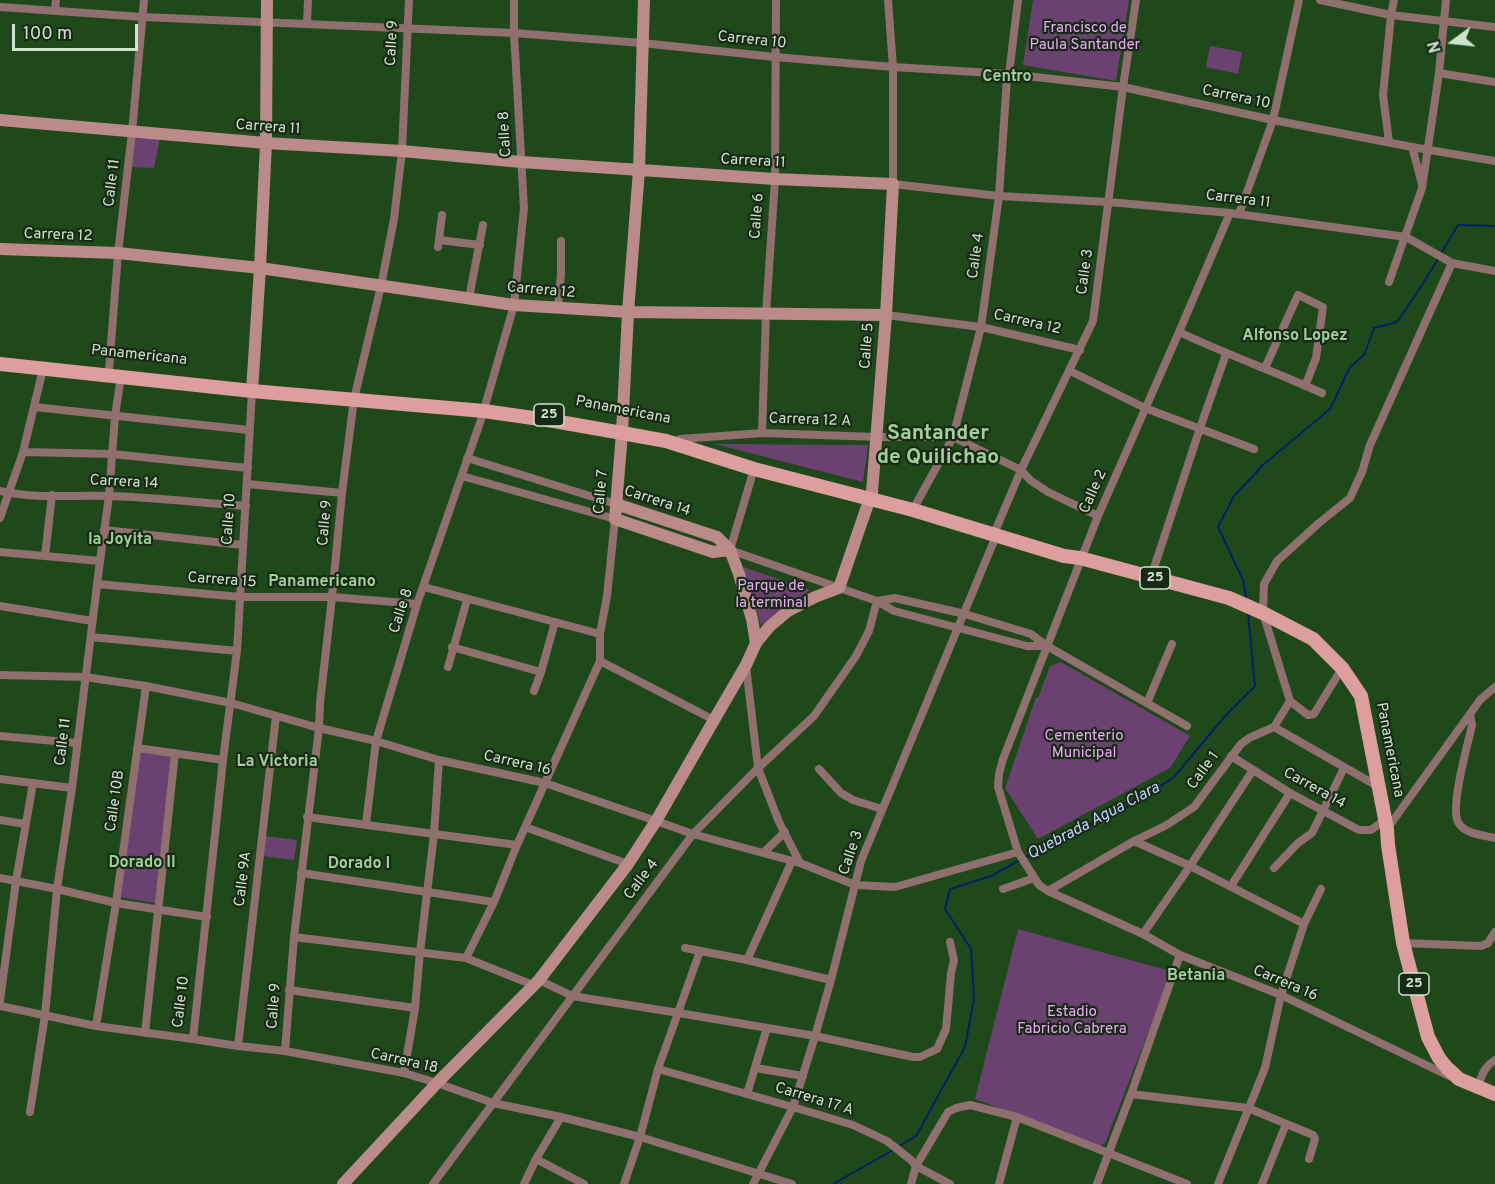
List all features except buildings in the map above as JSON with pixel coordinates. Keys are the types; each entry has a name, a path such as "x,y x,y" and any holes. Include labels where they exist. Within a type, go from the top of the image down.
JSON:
{"main road":[{"name":"Panamericana","path":"0,358 252,388 484,409 680,439 872,495 913,510 996,532"},
{"name":"Panamericana","path":"0,364 115,373"},
{"name":"Panamericana","path":"622,430 666,441 754,469 916,504 1064,556 1080,558 1229,598 1260,611 1313,639 1342,668 1361,696 1386,825 1403,943 1428,1037 1447,1068 1459,1078 1495,1094"}],"street":[{"path":"55,11 56,0"},
{"name":"Calle 11","path":"30,1112 45,1015 57,889 109,496 115,416 118,253 144,0"},
{"name":"Calle 10","path":"193,1039 237,651 241,597 266,143 267,0"},
{"path":"307,23 308,0"},
{"name":"Calle 9","path":"285,1051 294,937 319,728 342,493 355,396 394,219 402,151 409,0"},
{"name":"Calle 8","path":"366,824 376,741 417,604 484,409 514,305 524,208 514,0"},
{"name":"Calle 7","path":"466,958 494,902 517,845 600,662 600,634 607,596 622,430 627,312 639,170 644,0"},
{"name":"Calle 6","path":"762,433 766,314 775,179 776,0"},
{"name":"Calle 5","path":"839,588 872,495 877,437 893,184 893,67 888,0"},
{"name":"Calle 4","path":"916,504 953,437 981,327 999,196 1007,78 1018,0"},
{"name":"Calle 3","path":"753,1184 793,1107 831,980 861,861 965,614 1021,470 1093,321 1136,0"},
{"name":"Calle 2","path":"998,787 1003,759 1080,558 1179,332 1235,213 1273,120 1299,0"},
{"path":"1320,0 1391,15 1495,27"},
{"path":"1389,142 1383,95 1394,0"},
{"path":"1389,282 1422,188 1439,73 1446,0"},
{"name":"Carrera 10","path":"0,7 143,17 514,33 893,67 1009,74 1123,87 1273,120 1495,161"},
{"path":"1439,73 1495,82"},
{"name":"Carrera 11","path":"0,120 521,162 775,179 893,184 999,196 1109,202 1235,213 1406,237 1448,261 1495,271"},
{"path":"1412,147 1422,188"},
{"path":"442,215 439,244 480,244"},
{"path":"470,298 483,225"},
{"path":"558,308 561,241"},
{"name":"Carrera 12","path":"0,249 118,253 260,268 514,305 627,312 886,315 981,327 1080,350"},
{"path":"1342,668 1314,714 1308,715 1290,701 1260,611 1264,584 1277,561 1350,498 1448,261"},
{"path":"1265,368 1298,294 1323,307 1316,358 1305,386"},
{"path":"1179,332 1322,393"},
{"path":"1151,577 1226,354"},
{"path":"0,518 4,492 23,452 43,369"},
{"path":"1070,371 1145,408 1254,449"},
{"path":"34,407 249,430"},
{"name":"Carrera 12 A","path":"680,439 762,433 953,437 1021,470 1030,480 1048,492 1098,516"},
{"path":"23,452 112,454 248,468"},
{"name":"Carrera 14","path":"467,458 717,537 730,550 877,601 894,611 1027,646 1047,646"},
{"path":"754,469 730,550 752,619 756,643"},
{"name":"Carrera 14","path":"462,476 615,519 713,552 730,550"},
{"path":"248,484 342,493"},
{"name":"Carrera 14","path":"4,492 109,496 246,506"},
{"path":"45,556 52,495"},
{"path":"104,530 243,545"},
{"path":"0,552 100,561"},
{"name":"Carrera 15","path":"97,584 241,597 332,597 417,604"},
{"path":"424,588 600,634"},
{"path":"343,1184 437,1083 536,982 628,864 746,665 756,643 769,627 788,611 839,588"},
{"name":"Carrera 14","path":"877,601 895,598 965,614 1031,634 1047,646 1187,726"},
{"path":"448,667 467,600"},
{"name":"Calle 4","path":"433,1184 693,834 758,768 814,716 856,656 869,631 877,601"},
{"path":"0,606 92,621"},
{"path":"534,691 555,622"},
{"path":"91,637 237,651"},
{"path":"1147,703 1172,644"},
{"path":"452,647 541,672"},
{"path":"600,662 714,720"},
{"path":"746,665 758,768 796,862 747,960"},
{"name":"Carrera 16","path":"0,675 85,677 146,686 231,703 439,760 545,783 693,834 796,862 855,885 895,887 1019,854"},
{"name":"Calle 10B","path":"96,1026 116,903 146,686"},
{"path":"1386,825 1480,700 1495,687"},
{"path":"1290,701 1274,727 1379,787"},
{"path":"1470,714 1472,726 1456,802 1457,821 1473,833 1495,838"},
{"name":"Calle 9A","path":"238,1046 276,716"},
{"name":"Calle 1","path":"1048,891 1134,841 1165,826 1194,807 1241,744 1274,727"},
{"path":"0,736 77,743"},
{"path":"137,748 223,760"},
{"path":"145,1033 175,753"},
{"name":"Carrera 14","path":"1231,756 1290,794 1359,830 1371,830 1386,825"},
{"path":"404,1073 415,1008 428,892 439,760"},
{"path":"1274,868 1298,843 1312,833 1344,768"},
{"path":"819,769 841,793 853,800 882,809"},
{"path":"1143,934 1253,770"},
{"path":"0,779 72,788"},
{"path":"0,1003 16,881 33,783"},
{"name":"Carrera 16","path":"998,787 1019,854 1039,885 1048,891 1143,934 1180,955 1281,995 1448,1076 1459,1078"},
{"path":"1231,886 1290,794"},
{"path":"307,817 517,845"},
{"path":"0,820 25,824"},
{"path":"525,827 628,864"},
{"path":"764,852 785,832"},
{"path":"1134,841 1231,886 1304,924"},
{"path":"302,873 494,902"},
{"path":"0,878 116,903 207,917"},
{"path":"1003,889 1035,878"},
{"path":"1218,1184 1265,1068 1281,995 1304,924 1321,889"},
{"path":"1403,943 1481,946 1488,943 1495,932"},
{"path":"294,937 466,958 572,996 815,1036 913,1057 920,1057 937,1049 946,1029 954,960 950,942"},
{"path":"685,948 831,980"},
{"path":"624,1184 640,1137 658,1069 700,951"},
{"path":"1097,1184 1180,955"},
{"path":"290,990 415,1008"},
{"name":"Carrera 18","path":"0,1003 96,1026 285,1051 404,1073 493,1103 640,1137 792,1184"},
{"path":"747,1094 767,1028"},
{"path":"1478,1086 1484,1070 1495,1060"},
{"path":"756,1068 803,1076"},
{"name":"Carrera 17 A","path":"658,1069 853,1125 887,1141 914,1163 950,1184"},
{"path":"1131,1094 1248,1108 1312,1135 1315,1139 1309,1159"},
{"path":"911,1184 914,1163 948,1112 970,1105 1017,1117 1187,1184"},
{"path":"524,1184 561,1117"},
{"path":"999,1184 1017,1117"},
{"path":"1262,1184 1286,1124"},
{"path":"536,1159 584,1184"}],"green space":[{"name":"Francisco de Paula Santander","path":"1033,0 1129,0 1116,81 1023,65"},
{"path":"1210,46 1242,52 1238,74 1206,67"},
{"path":"134,134 160,137 154,168 131,167"},
{"path":"715,444 868,445 863,482"},
{"name":"Parque de la terminal","path":"743,567 810,590 761,625"},
{"name":"Cementerio Municipal","path":"1061,662 1190,736 1170,768 1038,839 1005,788 1036,697 1038,698 1050,666"},
{"path":"140,752 173,756 155,903 119,897"},
{"path":"264,836 297,840 294,860 262,856"},
{"name":"Estadio Fabricio Cabrera","path":"1018,929 1170,971 1171,974 1105,1143 1099,1146 975,1099"}],"waterway":[{"name":"Quebrada Agua Clara","path":"1246,598 1243,580 1218,527 1234,496 1264,464 1330,409 1350,367 1364,355 1374,328 1397,322 1458,225 1495,226"},
{"name":"Quebrada Agua Clara","path":"899,1146 916,1136 965,1047 974,999 971,949 945,909 950,889 991,876 1038,850 1135,803 1174,777 1225,716 1255,686 1248,613"},
{"name":"Quebrada Agua Clara","path":"833,1184 895,1149"}],"district":[{"name":"Centro","path":"1007,78"},
{"name":"Alfonso Lopez","path":"1295,337"},
{"name":"Santander de Quilichao","path":"938,447"},
{"name":"la Joyita","path":"120,541"},
{"name":"Panamericano","path":"322,583"},
{"name":"La Victoria","path":"277,763"},
{"name":"Dorado II","path":"142,864"},
{"name":"Dorado I","path":"359,865"},
{"name":"Betania","path":"1196,977"}]}
